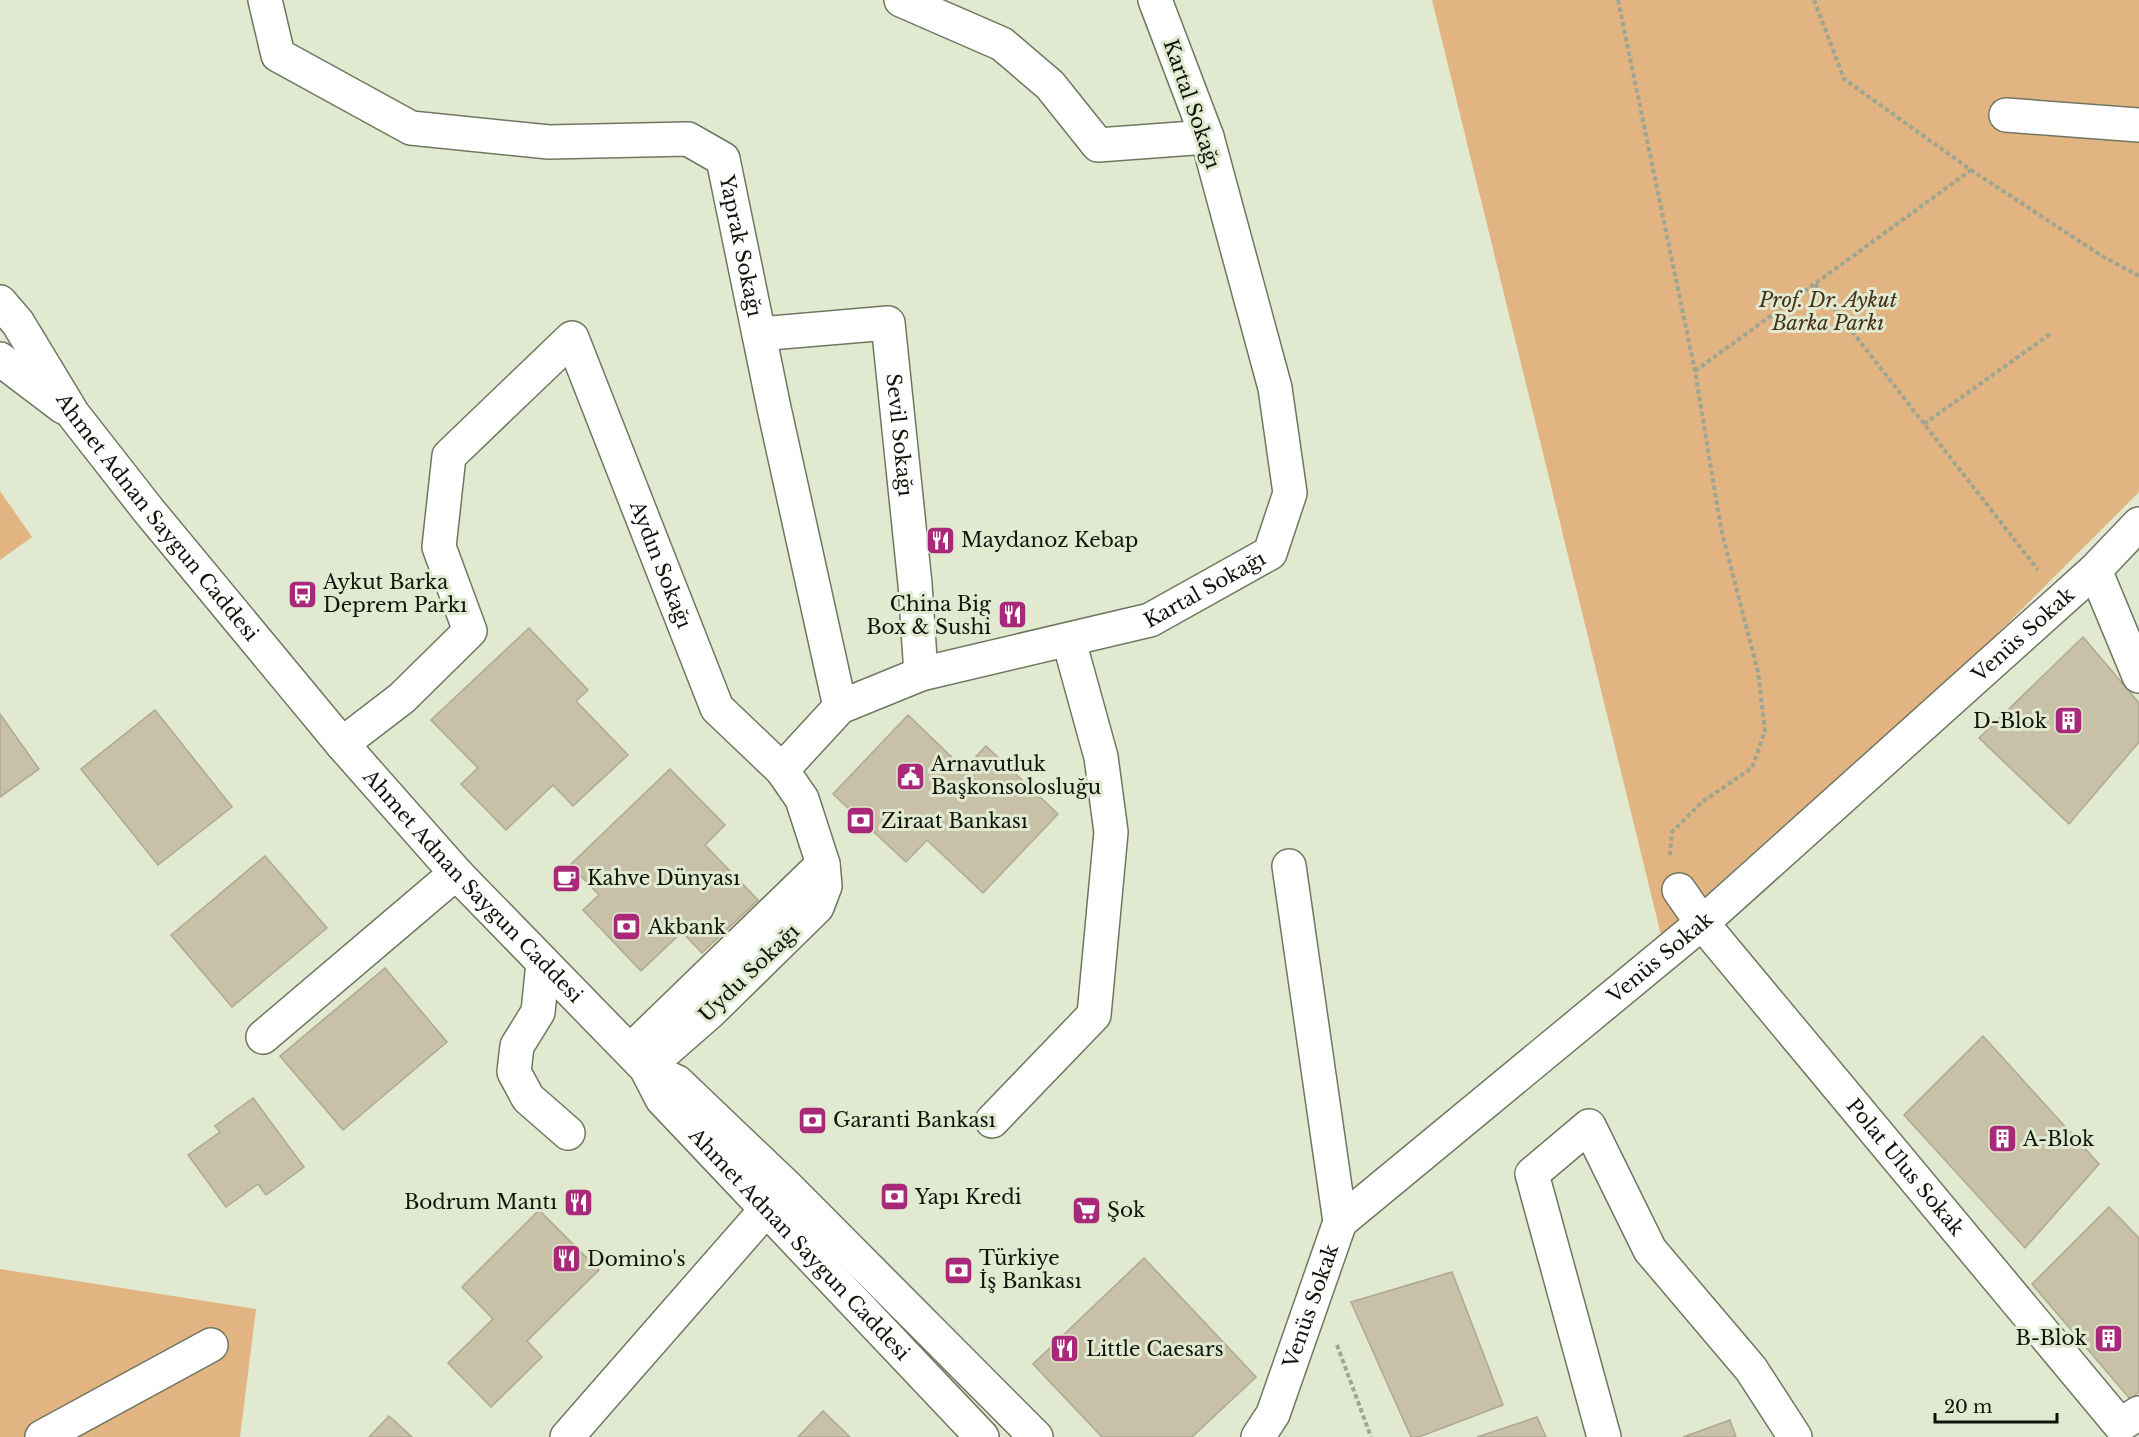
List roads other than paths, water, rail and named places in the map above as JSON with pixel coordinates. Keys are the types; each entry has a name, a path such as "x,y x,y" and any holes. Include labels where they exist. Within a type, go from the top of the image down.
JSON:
{"street":[{"name":"Yaprak Sokağı","path":"265,0 278,55 411,128 549,142 688,139 723,159 840,706"},
{"path":"901,0 1002,44 1050,85 1098,145 1208,137"},
{"name":"Kartal Sokağı","path":"782,770 840,706 921,674 1026,648 1069,641 1150,620 1270,553 1290,493 1275,388 1208,137 1155,0"},
{"path":"2006,115 2139,125"},
{"name":"Ahmet Adnan Saygun Caddesi","path":"0,303 18,323 73,414 149,511 342,744 456,873 638,1060 662,1099 777,1197 982,1437"},
{"name":"Sevil Sokağı","path":"759,334 888,323 915,584 921,674"},
{"name":"Aydın Sokağı","path":"342,744 402,698 470,631 439,547 449,456 572,338 717,708 782,770"},
{"path":"0,361 73,414"},
{"name":"Venüs Sokak","path":"1258,1437 1273,1414 1340,1222 1702,923 2094,570 2139,524"},
{"path":"2094,570 2139,676"},
{"path":"992,1121 1094,1015 1111,832 1101,757 1069,641"},
{"name":"Uydu Sokağı","path":"638,1060 711,1011 817,907 825,886 823,864 802,799 782,770"},
{"path":"1290,866 1340,1222"},
{"path":"263,1037 456,873"},
{"name":"Polat Ulus Sokak","path":"1679,890 1702,923 2120,1425 2139,1413"},
{"path":"543,963 538,1012 517,1046 514,1072 528,1098 568,1133"},
{"path":"1604,1437 1532,1174 1589,1126 1650,1250 1751,1369 1795,1437"},
{"path":"567,1437 777,1197 1036,1437"},
{"path":"42,1437 211,1345"}],"place":[{"name":"Maydanoz Kebap","path":"940,540"},
{"name":"Aykut Barka Deprem Parkı","path":"302,594"},
{"name":"China Big Box & Sushi","path":"1012,615"},
{"name":"D-Blok","path":"2068,721"},
{"name":"Arnavutluk Başkonsolosluğu","path":"910,776"},
{"name":"Ziraat Bankası","path":"860,821"},
{"name":"Kahve Dünyası","path":"566,878"},
{"name":"Akbank","path":"627,927"},
{"name":"Garanti Bankası","path":"812,1120"},
{"name":"A-Blok","path":"2002,1139"},
{"name":"Yapı Kredi","path":"894,1197"},
{"name":"Bodrum Mantı","path":"578,1202"},
{"name":"Şok","path":"1086,1210"},
{"name":"Domino's","path":"566,1259"},
{"name":"Türkiye İş Bankası","path":"958,1270"},
{"name":"B-Blok","path":"2108,1338"},
{"name":"Little Caesars","path":"1065,1349"}],"park label":[{"name":"Prof. Dr. Aykut Barka Parkı","path":"1828,312"}]}
